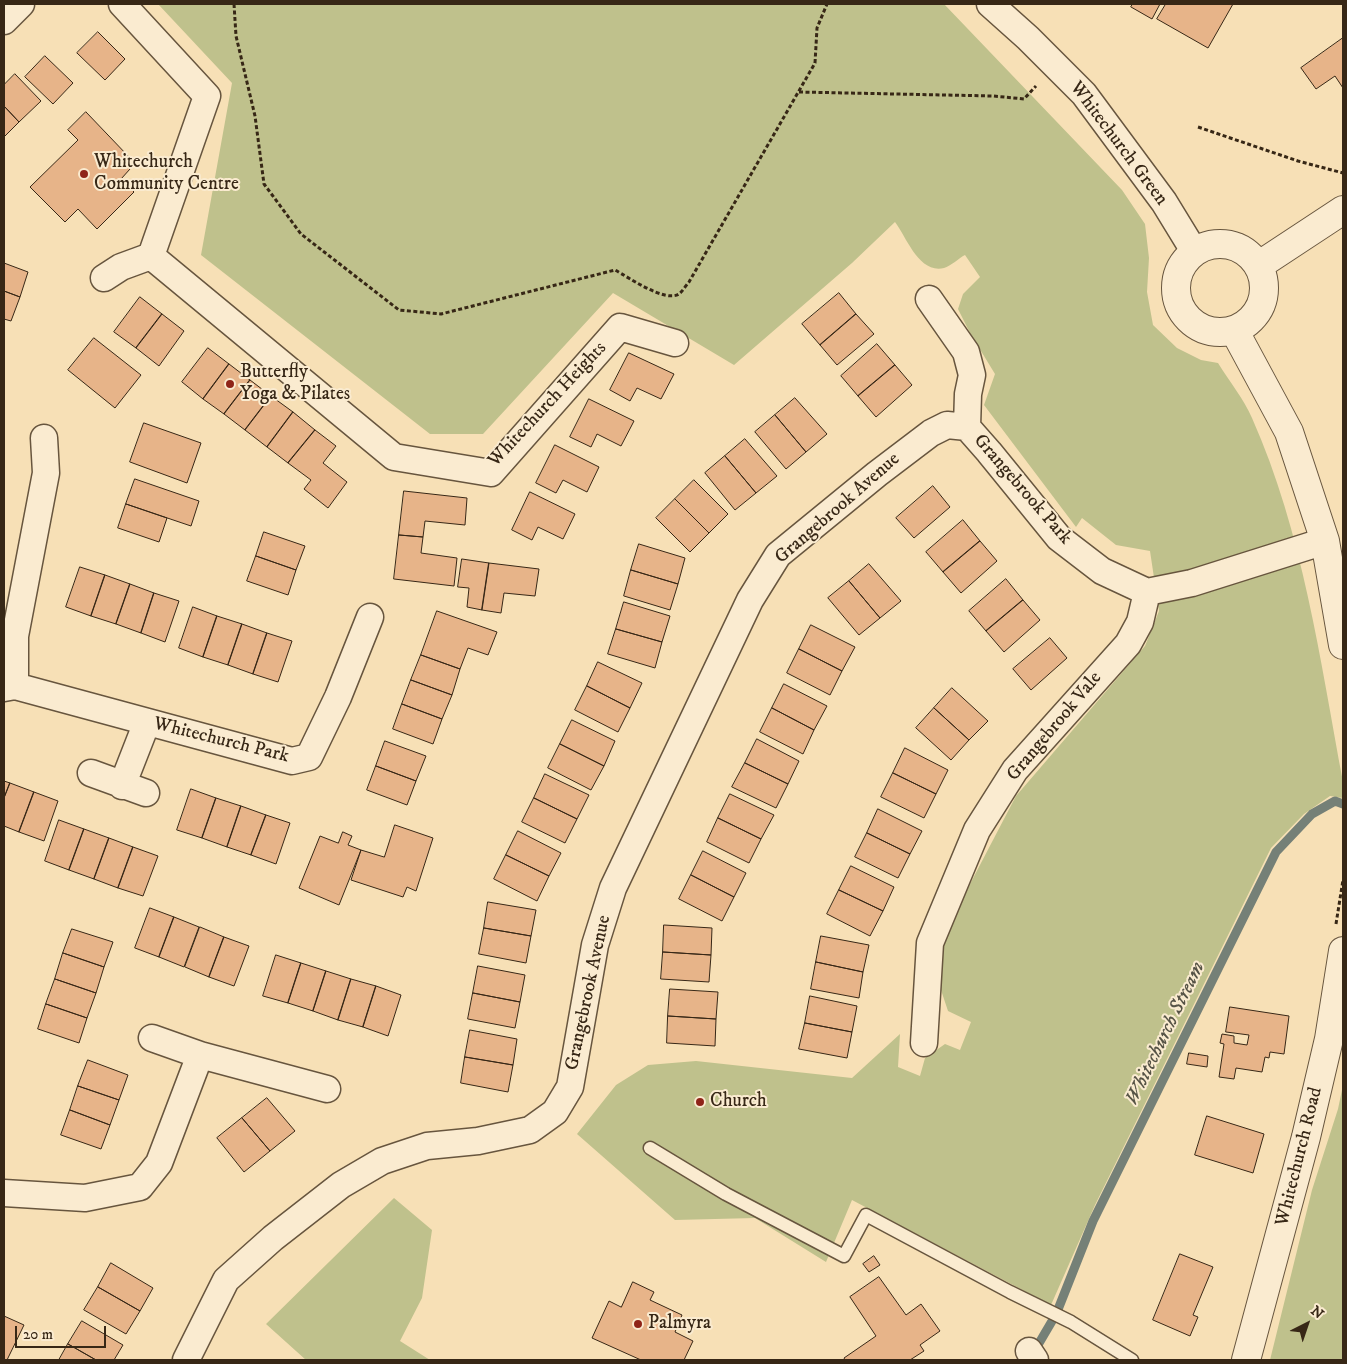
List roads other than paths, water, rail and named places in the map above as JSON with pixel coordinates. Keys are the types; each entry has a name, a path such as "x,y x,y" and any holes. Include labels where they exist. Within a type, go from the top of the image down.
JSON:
{"street":[{"path":"4,21 21,4"},
{"path":"104,278 121,267 152,256 207,96 122,4"},
{"name":"Whitechurch Green","path":"990,4 1028,38 1084,94 1164,202 1194,251"},
{"path":"1258,266 1343,210"},
{"path":"1222,243 1236,246 1249,254 1258,266 1263,278 1262,304 1246,324 1234,330 1213,331 1194,324 1184,314 1177,301 1175,287 1178,273 1184,261 1194,251 1207,245 1222,243"},
{"name":"Whitechurch Heights","path":"152,256 394,457 490,472 620,327 675,343"},
{"name":"Grangebrook Park","path":"929,300 966,352 972,376 968,394 967,427 990,452 1059,538 1102,571 1147,592"},
{"path":"1234,330 1288,432 1325,541 1343,645"},
{"name":"Grangebrook Avenue","path":"186,1360 226,1280 274,1238 341,1185 382,1161 427,1146 478,1141 530,1130 555,1112 570,1087 595,945 613,888 750,600 778,555 863,485 924,437 947,425 967,427"},
{"name":"Whitechurch Park","path":"44,438 46,473 15,636 9,687 147,722 292,762 309,757 338,697 370,617"},
{"path":"1147,592 1192,583 1325,541"},
{"name":"Grangebrook Vale","path":"924,1043 930,943 977,830 1015,770 1128,644 1140,622 1147,592"},
{"path":"91,773 134,790 147,722"},
{"name":"Whitechurch Road","path":"1246,1360 1306,1138 1329,1039 1343,951"},
{"path":"152,1038 200,1055 327,1089"},
{"path":"4,1193 85,1198 140,1187 159,1163 200,1055"}],"lane":[{"path":"650,1148 726,1194 844,1256 866,1215 1010,1292 1071,1322 1132,1360"}],"waterway":[{"name":"Whitechurch Stream","path":"1057,1312 1093,1221 1276,852 1312,814 1335,801 1343,804"},
{"name":"Whitechurch Stream","path":"1035,1350 1055,1316"}],"place":[{"name":"Whitechurch Community Centre","path":"84,174"},
{"name":"Butterfly Yoga & Pilates","path":"230,384"},
{"name":"Church","path":"700,1102"},
{"name":"Palmyra","path":"638,1324"}]}
